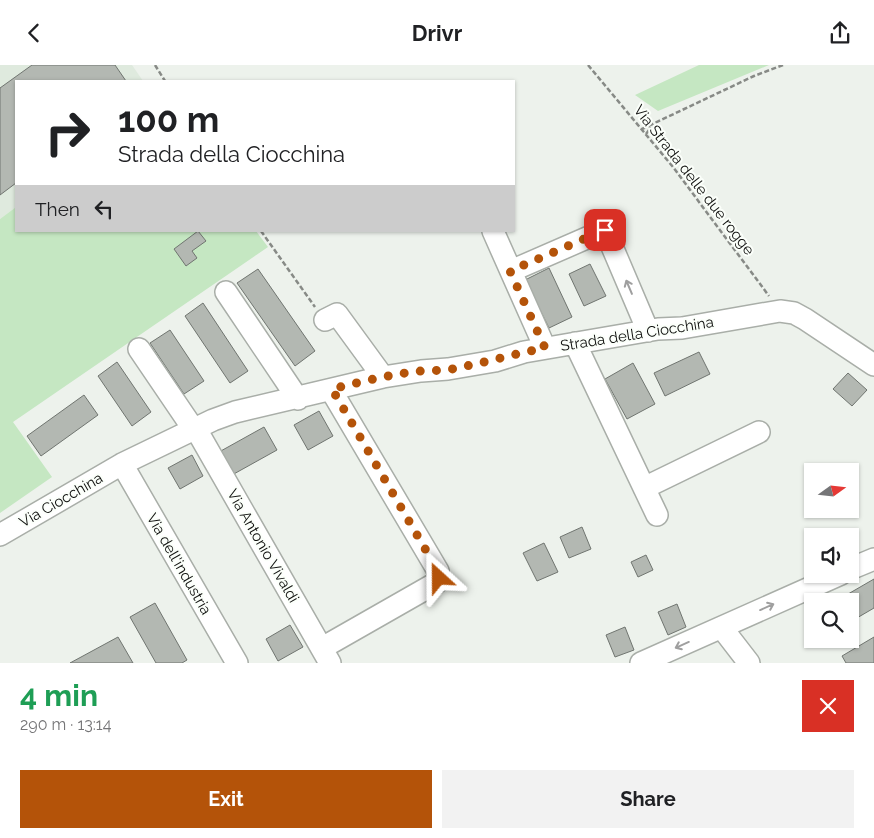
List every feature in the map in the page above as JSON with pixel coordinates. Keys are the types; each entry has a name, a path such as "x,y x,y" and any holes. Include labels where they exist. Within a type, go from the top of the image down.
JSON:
{"street":[{"path":"510,271 605,230 648,331"},
{"path":"493,232 545,348"},
{"path":"226,292 298,399"},
{"name":"Strada della Ciocchina","path":"122,464 213,420 235,412 298,399 383,377 457,368 545,348 664,328 686,328 780,311"},
{"path":"780,311 794,313 805,319 874,365"},
{"path":"325,320 337,314 383,377"},
{"path":"575,343 656,515"},
{"name":"Via Antonio Vivaldi","path":"139,349 195,429 326,655"},
{"path":"326,655 436,583 439,578 438,571 332,389"},
{"path":"644,488 759,432"},
{"name":"Via Ciocchina","path":"0,535 122,464"},
{"name":"Via dell'industria","path":"122,464 237,663"},
{"path":"859,565 874,559"},
{"path":"641,663 821,583"},
{"path":"722,627 748,663"}],"path":[{"path":"155,65 164,80"},
{"name":"Via Strada delle due rogge","path":"588,65 674,167 780,311"},
{"path":"642,129 754,76 782,65"},
{"path":"646,134 650,125"},
{"path":"263,232 325,320"}],"shaded area":[{"path":"0,65 132,65 142,80 15,80 15,208 0,219"}],"green space":[{"path":"699,65 769,65 658,111 635,95"},
{"path":"15,208 15,232 257,232 268,247 13,422 52,477 0,513 0,219"}],"building":[{"path":"32,65 115,65 125,80 15,80 15,184 0,195 0,88"},
{"path":"197,232 206,241 192,251 197,258 186,266 174,249"},
{"path":"590,264 606,296 584,306 569,274"},
{"path":"549,268 572,317 549,328 525,280"},
{"path":"258,269 315,351 295,366 237,283"},
{"path":"203,303 248,371 230,383 185,316"},
{"path":"170,330 204,381 184,394 150,343"},
{"path":"699,352 710,374 665,396 654,373"},
{"path":"117,362 151,412 132,426 98,376"},
{"path":"633,363 655,404 627,419 605,379"},
{"path":"848,373 867,390 852,406 833,389"},
{"path":"84,395 98,415 41,456 27,436"},
{"path":"319,411 333,436 308,450 294,425"},
{"path":"264,427 277,450 232,475 219,452"},
{"path":"192,455 203,476 180,489 168,468"},
{"path":"582,527 591,549 569,558 560,537"},
{"path":"544,543 558,572 537,581 523,553"},
{"path":"646,555 653,570 638,577 631,562"},
{"path":"874,579 874,608 859,617 859,593 850,593"},
{"path":"155,603 187,660 182,663 156,663 130,617"},
{"path":"677,604 686,627 668,635 658,612"},
{"path":"290,625 303,647 278,661 266,639"},
{"path":"625,627 634,650 615,657 606,635"},
{"path":"118,637 133,663 70,663"},
{"path":"874,637 874,663 846,663 842,656 855,648 859,648 859,646"}],"route":[{"path":"439,578 438,571 332,389 383,377 448,369 491,361 545,348 510,271 605,230"}]}
